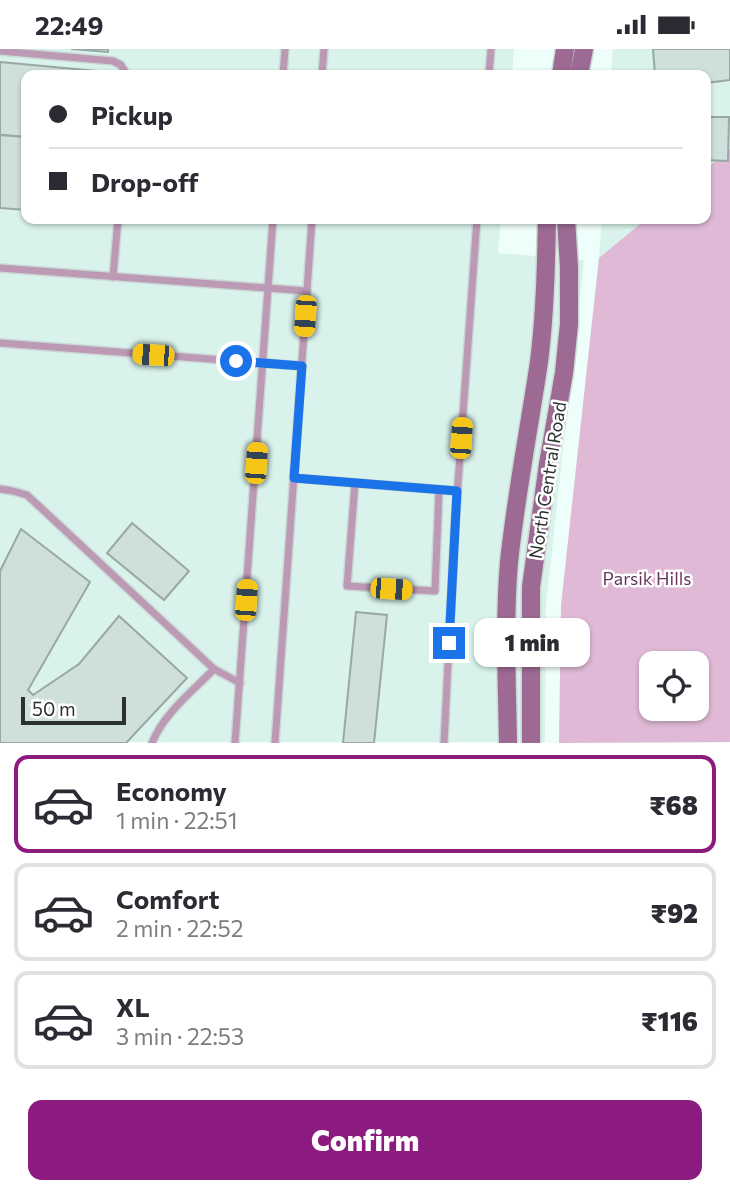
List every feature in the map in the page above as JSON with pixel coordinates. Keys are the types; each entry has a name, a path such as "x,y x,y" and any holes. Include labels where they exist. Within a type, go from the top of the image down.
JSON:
{"main road":[{"path":"562,70 565,49"},
{"path":"580,70 584,49"},
{"name":"North Central Road","path":"508,743 509,564 539,360 546,292 547,224"},
{"name":"North Central Road","path":"531,743 531,587 568,336 566,224"}],"lane":[{"path":"283,70 285,49"},
{"path":"322,70 324,49"},
{"path":"489,70 491,49"},
{"path":"0,51 113,61 124,70"},
{"path":"113,277 118,224"},
{"path":"236,743 273,224"},
{"path":"275,743 312,224"},
{"path":"444,743 457,491 477,224"},
{"path":"0,268 307,291"},
{"path":"0,343 302,366"},
{"path":"294,478 457,491"},
{"path":"355,483 347,586 435,591 439,490"},
{"path":"0,489 27,495 214,669 240,683"},
{"path":"152,743 167,716 214,669"}],"shaded area":[{"path":"0,49 514,49 512,70 21,70 21,224 501,224 498,253 584,260 546,605 545,742 0,742"},
{"path":"613,49 730,49 730,149 711,165 711,70 611,70"},
{"path":"602,224 640,224 599,258"}],"green space":[{"name":"Parsik Hills","path":"730,149 730,742 559,743 561,605 599,258 640,224 711,224 711,165"}],"building":[{"path":"71,49 108,49 108,52"},
{"path":"653,49 730,49 730,80 711,82 711,70 655,70"},
{"path":"0,62 86,70 21,70 21,137 0,135"},
{"path":"711,117 729,117 728,161 711,160"},
{"path":"0,135 21,137 21,210 0,208"},
{"path":"132,523 189,571 164,600 107,553"},
{"path":"21,529 90,582 28,690 33,695 79,664 119,616 187,678 126,743 0,743 0,571"},
{"path":"356,612 387,615 374,743 343,743"}],"route":[{"path":"236,361 302,366 294,478 457,491 449,643"}]}
